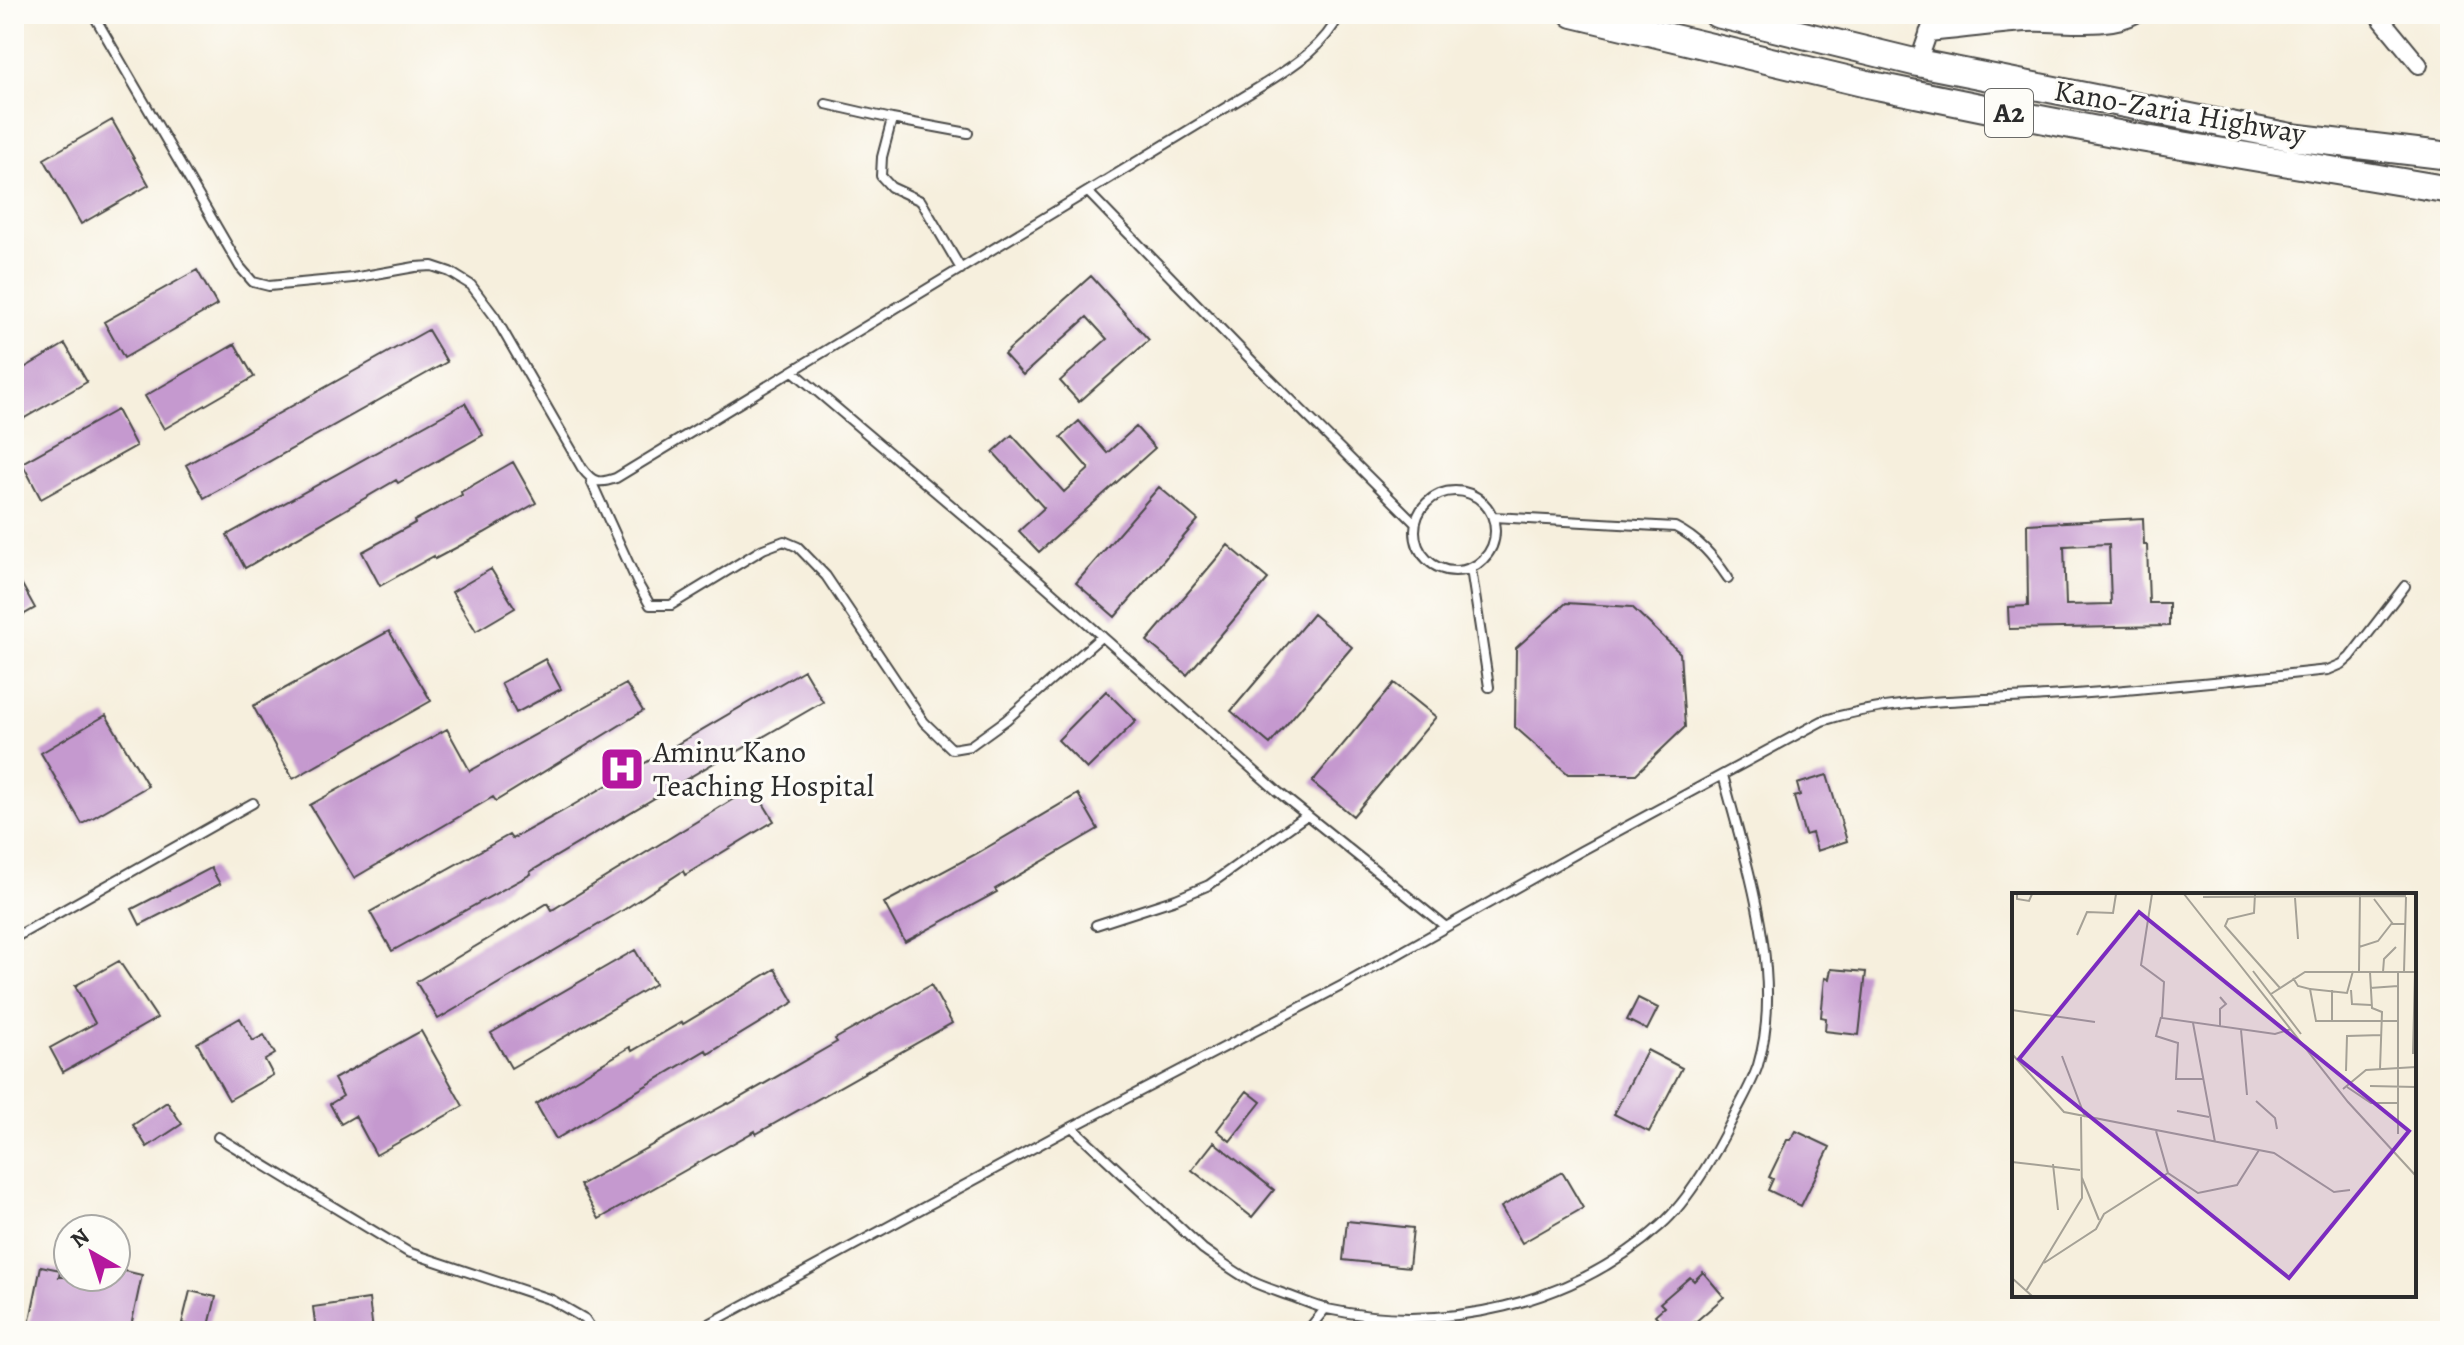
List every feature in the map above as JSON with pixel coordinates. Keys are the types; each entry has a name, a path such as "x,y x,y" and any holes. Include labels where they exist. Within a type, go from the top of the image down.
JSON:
{"highway":[{"name":"Kano-Zaria Highway","path":"1573,14 1867,84 2004,112 2450,190"},
{"name":"Kano-Zaria Highway","path":"1717,14 1918,63 2291,137 2450,156"}],"street":[{"path":"1918,63 1935,14"},
{"path":"1928,33 2028,23 2093,24 2136,14"},
{"path":"2377,14 2419,65"}],"lane":[{"path":"93,14 240,267 253,282 269,286 432,266 450,272 471,285 495,317 591,481 650,605 671,605 763,549 784,541 798,547 826,576 924,722 952,749 970,746 1006,720 1102,636"},
{"path":"591,481 600,483 616,478 1295,64 1315,49 1340,14"},
{"path":"826,104 968,133"},
{"path":"892,119 882,157 881,176 891,187 921,201 961,269"},
{"path":"1088,192 1415,523"},
{"path":"793,371 1307,815 1446,927"},
{"path":"1463,490 1482,500 1494,517 1495,538 1486,557 1471,569 1447,571 1428,562 1416,544 1415,523 1424,504 1442,492 1463,490"},
{"path":"1494,517 1675,527 1692,535 1712,555 1728,578"},
{"path":"1471,569 1489,687"},
{"path":"696,1331 1072,1127 1343,985 1822,721 1846,713 1898,706 2140,690 2328,670 2350,657 2405,586"},
{"path":"1072,1127 1203,1249 1255,1283 1326,1308 1400,1316 1455,1315 1508,1307 1580,1281 1663,1224 1695,1185 1722,1140 1758,1066 1768,1010 1761,926 1723,775"},
{"path":"14,938 253,803"},
{"path":"1096,925 1209,885 1307,815"},
{"path":"218,1137 408,1252 552,1300 585,1319 593,1331"},
{"path":"1307,1331 1326,1308"}],"building":[{"path":"112,120 149,185 81,224 44,159"},
{"path":"197,270 217,305 124,358 104,322"},
{"path":"1091,276 1149,340 1079,402 1060,381 1107,339 1087,317 1023,375 1004,354"},
{"path":"428,330 447,362 204,498 186,465"},
{"path":"65,344 87,382 14,424 14,374"},
{"path":"235,344 254,377 164,429 145,396"},
{"path":"465,403 483,435 398,483 396,480 245,568 227,535"},
{"path":"117,410 136,446 41,499 22,463"},
{"path":"1079,421 1107,453 1136,427 1155,448 1039,552 1019,531 1044,508 993,452 1012,435 1064,492 1089,469 1061,437"},
{"path":"513,462 536,503 380,586 362,552"},
{"path":"1159,487 1198,520 1115,617 1076,583"},
{"path":"2143,518 2149,603 2169,603 2169,626 2009,629 2008,607 2028,606 2027,524","holes":["2109,544 2111,604 2066,605 2064,546"]},
{"path":"1228,545 1268,579 1187,675 1147,641"},
{"path":"491,569 515,608 476,631 452,592"},
{"path":"14,570 35,608 14,620"},
{"path":"1566,603 1632,607 1680,653 1685,727 1636,774 1568,774 1515,727 1516,648"},
{"path":"1313,614 1352,647 1270,744 1231,711"},
{"path":"389,631 431,701 293,779 253,706"},
{"path":"545,659 561,689 516,713 501,683"},
{"path":"804,670 823,702 734,751 531,874 392,951 370,912 509,835 512,839 563,811"},
{"path":"1394,683 1436,717 1353,816 1312,782"},
{"path":"626,684 643,711 496,801 493,797 354,878 310,805 447,729 470,771"},
{"path":"1106,691 1136,721 1087,769 1058,740"},
{"path":"106,715 148,786 82,824 41,753"},
{"path":"1827,775 1847,841 1817,851 1812,833 1805,835 1794,797 1800,795 1797,784"},
{"path":"753,787 774,821 685,875 683,871 625,909 438,1019 416,982 548,903 552,910"},
{"path":"1078,794 1098,829 995,889 997,892 905,942 884,903"},
{"path":"211,868 220,884 140,925 132,909"},
{"path":"635,950 655,984 511,1068 491,1033"},
{"path":"119,961 157,1018 63,1072 50,1048 95,1023 75,986"},
{"path":"775,969 794,1002 556,1139 536,1104 630,1047 632,1051 683,1024"},
{"path":"1831,969 1866,972 1859,1035 1825,1031 1826,1018 1821,1017 1825,978 1829,979"},
{"path":"931,985 952,1023 599,1219 580,1185 729,1104"},
{"path":"1638,998 1658,1008 1647,1030 1627,1020"},
{"path":"240,1018 253,1041 264,1035 275,1054 265,1060 273,1075 229,1100 197,1043"},
{"path":"421,1031 463,1106 376,1155 355,1116 341,1124 330,1104 343,1096 334,1079"},
{"path":"1647,1050 1682,1068 1649,1132 1614,1114"},
{"path":"1247,1091 1261,1102 1230,1141 1217,1130"},
{"path":"167,1102 182,1124 147,1147 133,1125"},
{"path":"1796,1131 1830,1147 1801,1206 1768,1190 1773,1179 1769,1177 1787,1140 1791,1140"},
{"path":"1214,1142 1274,1190 1252,1217 1192,1170"},
{"path":"1562,1172 1583,1208 1522,1243 1501,1207"},
{"path":"1347,1221 1413,1228 1409,1267 1343,1260"},
{"path":"41,1266 52,1268 52,1293 132,1293 132,1273 142,1275 130,1331 60,1331 29,1325"},
{"path":"1703,1272 1724,1297 1685,1331 1669,1331 1655,1315 1664,1307 1660,1303 1690,1277 1694,1281"},
{"path":"190,1291 216,1297 208,1330 182,1323"},
{"path":"369,1299 373,1331 316,1331 313,1307"}],"place":[{"name":"Aminu Kano Teaching Hospital","path":"622,769"}]}
